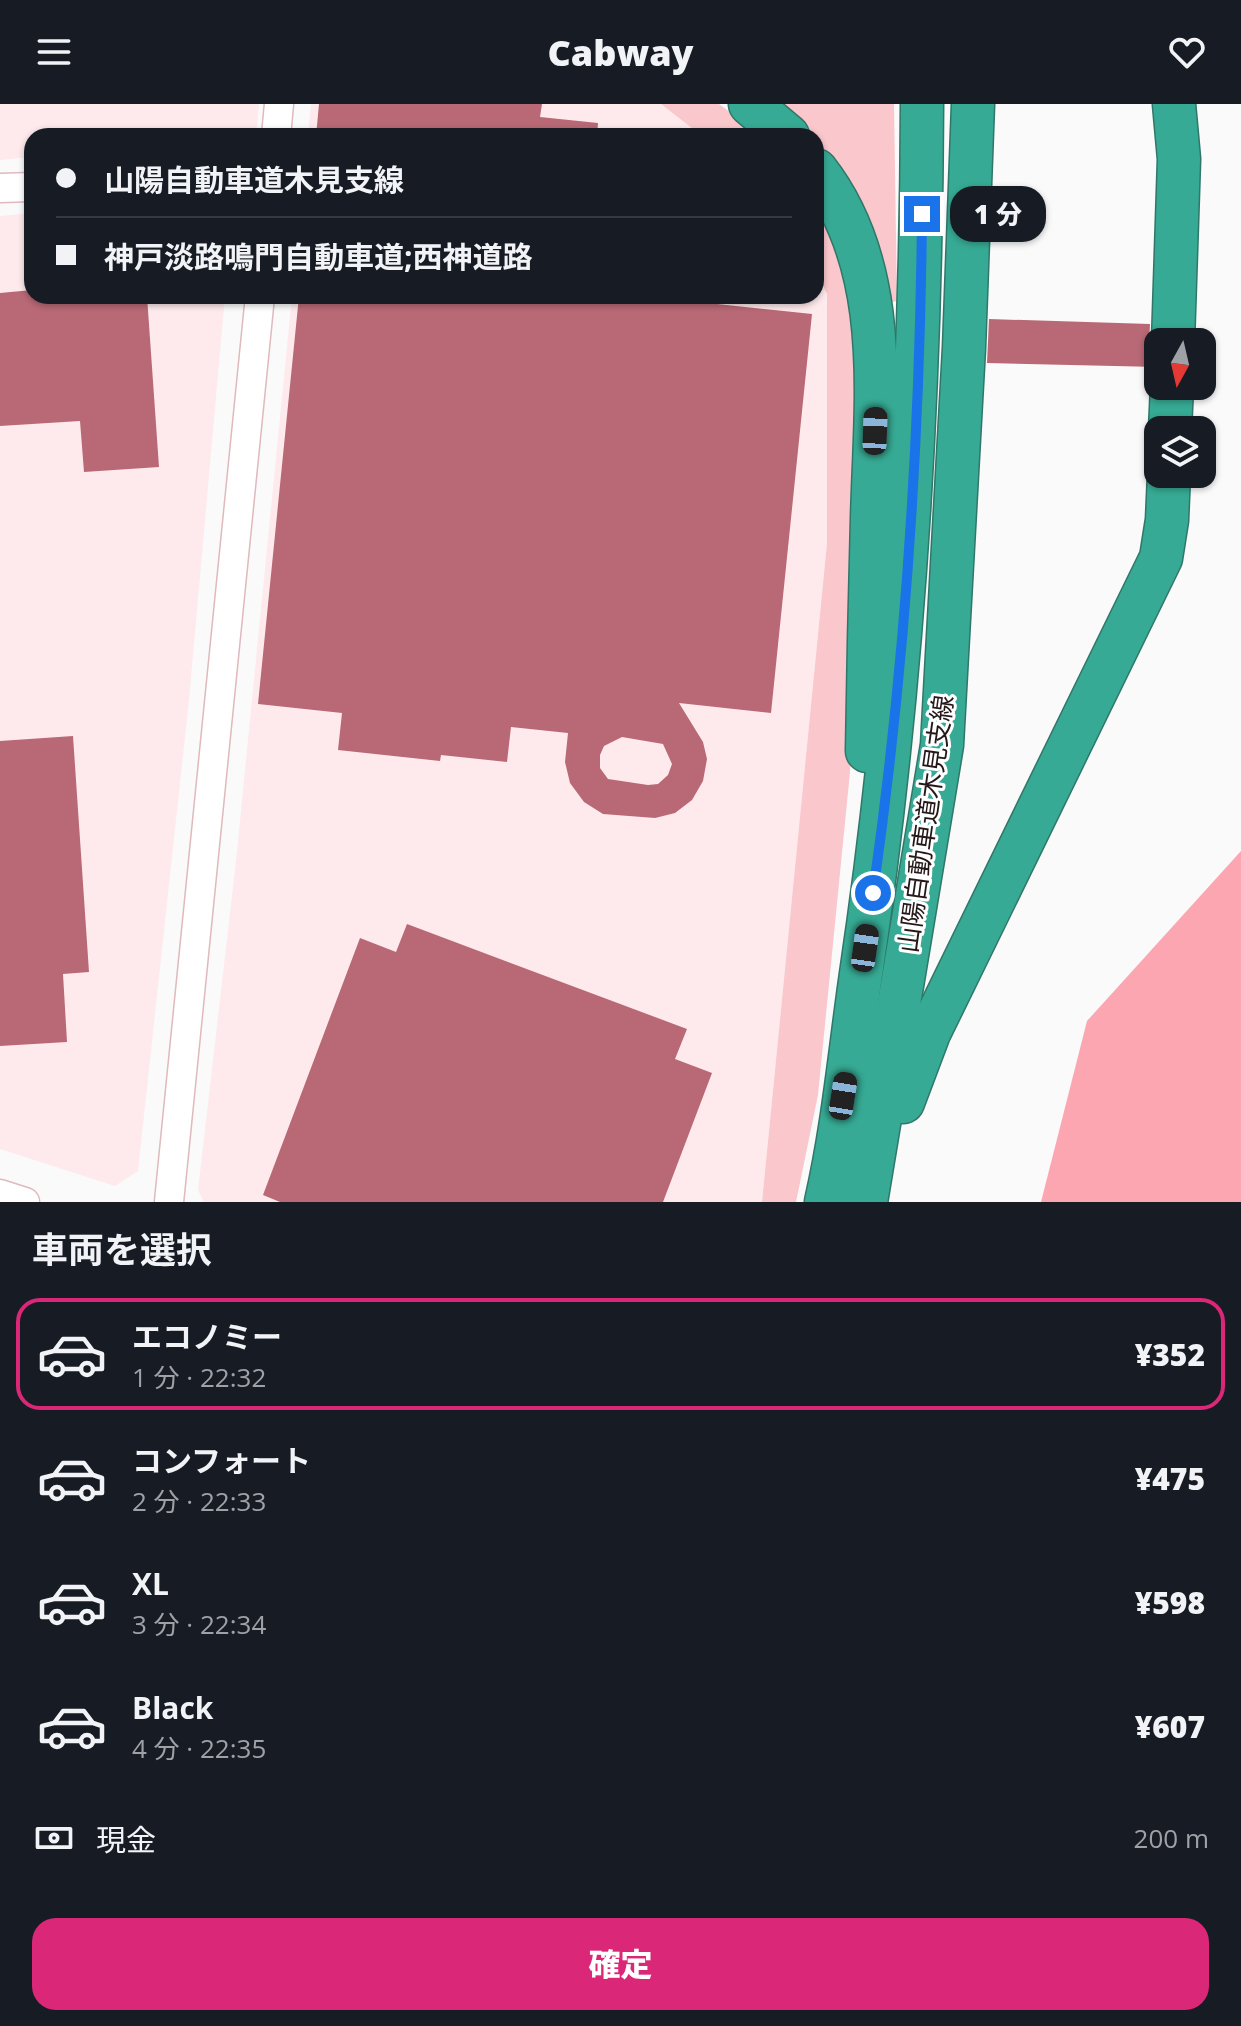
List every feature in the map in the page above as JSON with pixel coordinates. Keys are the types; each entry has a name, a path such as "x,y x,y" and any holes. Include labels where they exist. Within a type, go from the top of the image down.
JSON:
{"highway":[{"path":"750,104 778,128"},
{"name":"山陽自動車道木見支線","path":"826,1202 889,782 915,448 922,104"},
{"name":"山陽自動車道木見支線","path":"867,1198 942,745 964,348 973,104"},
{"path":"1173,328 1179,159 1174,104"},
{"path":"824,182 845,215 856,243 872,315 876,401 868,669 865,948"},
{"path":"867,1198 929,1033 1161,558 1168,488"}],"street":[{"path":"277,128 279,104"},
{"path":"0,188 24,187"},
{"path":"169,1202 259,304"},
{"path":"0,1194 25,1202"}],"shaded area":[{"path":"0,104 259,104 257,128 24,128 24,158 0,160"},
{"path":"311,104 661,104 692,128 309,128"},
{"path":"661,104 719,104 751,128 692,128"},
{"path":"768,104 894,104 897,301 883,304 824,176 824,128 789,128"},
{"path":"24,214 24,304 224,304 189,700 138,1171 115,1186 0,1149 0,216"},
{"path":"824,217 838,242 852,309 858,448 850,772 818,1095 796,1202 762,1202 827,543 827,294 824,288"},
{"path":"824,288 827,294 827,543 762,1202 204,1202 198,1190 236,861 291,304 824,304"},
{"path":"1241,851 1241,1202 1041,1202 1087,1021"}],"building":[{"path":"319,104 542,104 540,117 598,123 598,128 317,128"},
{"path":"24,291 24,304 148,304 159,467 84,472 80,421 0,426 0,293"},
{"path":"298,304 718,304 812,314 771,713 679,703 703,742 707,759 703,781 692,800 675,813 655,818 603,814 584,802 570,783 565,762 568,733 511,727 507,762 441,755 440,761 338,750 342,713 258,704","holes":["622,737 663,744 672,764 668,775 658,784 648,785 608,779 600,768 600,755 604,746"]},
{"path":"989,319 1150,324 1150,328 1144,328 1144,367 987,363"},
{"path":"73,736 89,972 63,974 67,1042 0,1046 0,741"},
{"path":"407,924 687,1029 675,1059 712,1073 663,1202 280,1202 263,1195 360,938 396,952"}],"route":[{"path":"873,893 889,782 904,619 914,464 922,214"}]}
